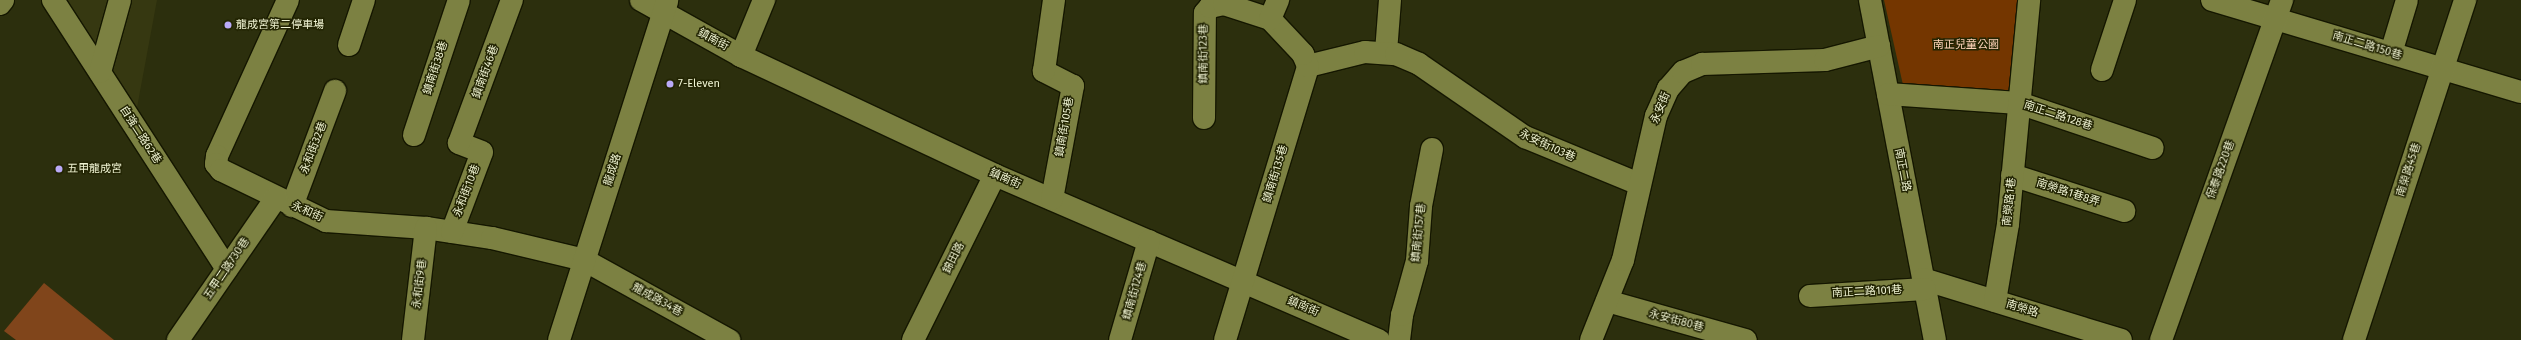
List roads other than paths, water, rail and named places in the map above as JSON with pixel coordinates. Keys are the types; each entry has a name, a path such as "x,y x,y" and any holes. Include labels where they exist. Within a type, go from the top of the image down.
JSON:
{"street":[{"path":"0,4 3,0"},
{"name":"自強二路62巷","path":"53,0 227,269"},
{"path":"100,72 120,0"},
{"name":"永和街","path":"288,0 216,164 221,170 284,202 326,221 426,228 452,232 584,260"},
{"path":"349,45 364,0"},
{"name":"鎮南街38巷","path":"414,135 459,0"},
{"name":"鎮南街46巷","path":"459,143 512,0"},
{"name":"鎮南街","path":"641,0 665,7 741,56 995,175 1379,340"},
{"path":"741,56 764,0"},
{"name":"鎮南街105巷","path":"1052,200 1073,86 1044,71 1054,0"},
{"path":"1274,9 1303,54 1308,66 1365,52 1386,52 1390,0"},
{"name":"南正二路","path":"1870,0 1935,340"},
{"name":"南榮路1巷","path":"1995,301 2012,175 2029,0"},
{"path":"2102,70 2125,0"},
{"name":"南正二路150巷","path":"2212,0 2278,9 2391,53 2521,92"},
{"path":"2391,53 2407,0"},
{"name":"南榮路45巷","path":"2354,340 2465,0"},
{"name":"鎮南街123巷","path":"1204,118 1205,13 1210,7 1224,4 1274,9"},
{"name":"龍成路","path":"559,340 665,7"},
{"name":"保泰路220巷","path":"2161,340 2278,9"},
{"name":"永安街","path":"1591,340 1623,260 1639,184 1656,116 1668,89 1683,72 1702,64 1825,60 1879,46"},
{"name":"永安街103巷","path":"1386,52 1419,64 1525,137 1639,184"},
{"name":"鎮南街135巷","path":"1225,340 1244,282 1308,66"},
{"name":"永和街32巷","path":"284,202 335,91"},
{"name":"南正二路128巷","path":"1888,94 2019,103 2153,148"},
{"name":"永和街10巷","path":"452,232 482,152 459,143"},
{"name":"鎮南街157巷","path":"1399,340 1402,315 1417,260 1421,206 1432,148"},
{"name":"錦田路","path":"913,340 995,175"},
{"name":"南榮路1巷8弄","path":"2012,175 2124,211"},
{"name":"五甲二路730巷","path":"178,340 227,269 284,202"},
{"name":"永和街9巷","path":"413,340 426,228"},
{"name":"鎮南街124巷","path":"1120,340 1149,241"},
{"name":"龍成路34巷","path":"584,260 729,340"},
{"name":"南正二路101巷","path":"1810,296 1924,284"},
{"name":"南榮路","path":"1924,284 1995,301 2121,340"},
{"name":"永安街80巷","path":"1607,302 1746,340"}],"place":[{"name":"龍成宮第二停車場","path":"228,25"},
{"name":"7-Eleven","path":"670,84"},
{"name":"五甲龍成宮","path":"59,169"}],"park label":[{"name":"南正兒童公園","path":"1966,45"}]}
